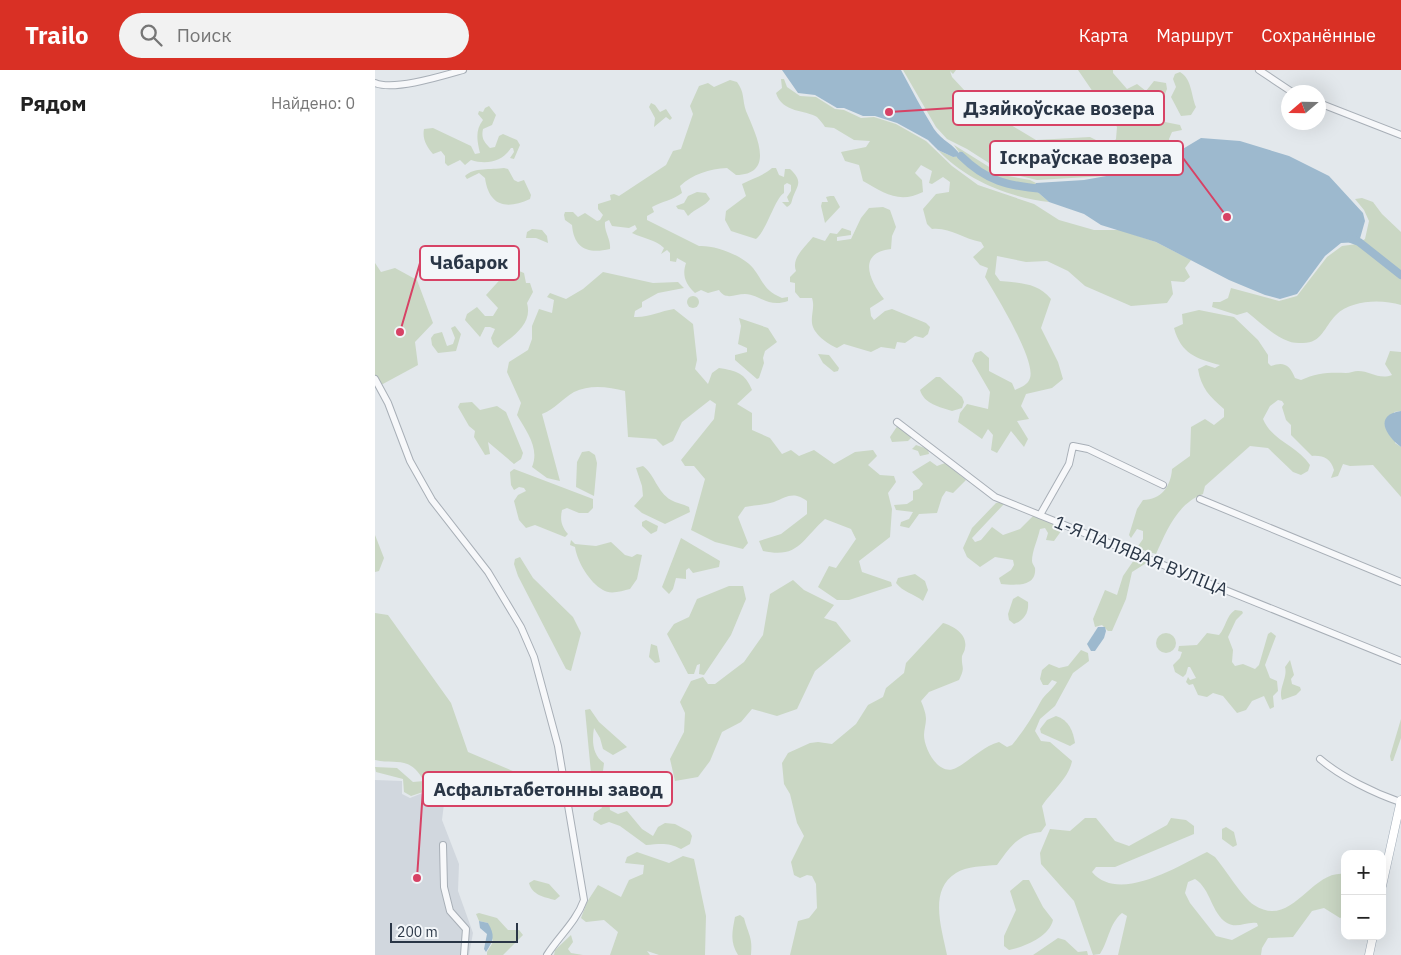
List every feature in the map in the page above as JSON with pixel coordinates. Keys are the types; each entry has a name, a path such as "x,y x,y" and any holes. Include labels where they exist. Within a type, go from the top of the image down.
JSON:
{"main road":[{"path":"1386,868 1401,801"},
{"path":"1369,955 1372,940"}],"street":[{"path":"375,83 382,86 406,83 463,70"},
{"path":"1259,70 1282,85"},
{"path":"1326,106 1401,135"},
{"path":"375,379 388,403 410,461 432,500 488,572 521,627 534,657 558,746 584,900 573,922 559,937 547,955"},
{"name":"1-Я ПАЛЯВАЯ ВУЛІЦА","path":"897,422 995,498 1401,661"},
{"path":"1040,515 1069,464 1073,446 1088,449 1163,485"},
{"path":"1200,499 1401,582"},
{"path":"1320,759 1331,768 1375,794 1401,801"},
{"path":"443,845 444,887 450,911 466,929 463,955"}],"shaded area":[{"path":"375,780 402,781 402,794 410,798 435,788 446,787 442,820 459,864 458,891 473,933 469,955 375,955"}],"green space":[{"path":"903,70 956,70 953,74 950,71 952,77 979,106 1036,140 1090,137 1110,147 1116,139 1117,127 1078,70 1113,70 1113,73 1127,89 1137,84 1146,91 1154,81 1166,83 1167,89 1157,113 1160,121 1180,125 1182,130 1172,132 1169,139 1171,147 1151,168 1123,175 1037,180 1003,172 967,149 947,139 936,127"},
{"path":"1180,72 1189,83 1196,107 1191,115 1181,116 1171,97 1176,87 1173,79 1175,74"},
{"path":"781,79 784,79 787,87 800,96 816,97 835,109 844,110 861,118 874,117 896,124 926,141 952,166 978,185 1034,204 1059,220 1094,230 1120,230 1156,242 1191,260 1185,268 1190,277 1184,282 1171,281 1173,294 1167,303 1131,306 1085,286 1068,271 1047,261 1026,262 997,256 995,274 1000,281 1021,283 1034,287 1051,299 1041,328 1058,362 1063,379 1052,388 1026,394 1021,406 1029,419 1017,421 1028,439 1024,447 1011,431 997,453 991,450 993,435 988,429 982,439 958,422 960,413 967,404 988,409 990,392 972,361 975,353 981,351 989,358 989,371 1012,383 1015,390 1028,382 1030,369 1027,357 1014,328 985,277 988,268 980,265 973,257 984,247 981,242 951,231 932,229 927,224 923,209 936,194 949,192 950,182 943,177 932,184 929,183 932,171 921,165 915,173 922,180 923,192 914,195 906,197 892,196 863,181 859,165 845,161 841,152 866,147 870,141 854,140 834,128 825,127 817,117 789,108 783,104 776,93 782,88"},
{"path":"730,80 737,82 741,89 746,111 758,141 760,160 756,168 749,173 736,175 727,168 696,175 680,186 682,193 652,207 654,212 647,216 647,220 699,246 720,249 742,259 753,268 771,292 782,298 788,297 788,301 781,303 770,302 745,294 728,296 719,290 708,293 701,290 695,293 685,279 686,263 677,258 676,262 670,261 670,253 667,250 661,254 664,248 661,245 632,233 637,229 635,225 629,228 612,226 609,220 605,222 610,249 595,251 583,248 579,244 573,233 572,225 565,220 565,212 573,212 578,217 585,213 597,221 600,220 603,215 598,209 598,204 611,200 610,195 619,196 666,165 673,151 681,149 693,114 690,106 699,86 708,83 714,87"},
{"path":"651,103 660,112 666,109 672,118 670,120 666,117 654,127 655,118 649,107"},
{"path":"489,106 496,115 492,125 483,129 483,140 490,148 495,147 499,136 503,134 517,140 520,145 514,159 510,158 514,152 513,148 511,148 503,156 493,161 471,160 465,165 460,160 448,166 445,163 445,156 441,151 433,154 425,143 424,129 433,128 471,146 475,154 480,153 478,132 483,120 478,114 479,111 483,112"},
{"path":"954,145 1002,175 1030,180 1036,183 1033,188 1049,202 1019,196 974,178 961,170 938,150 953,157 961,155"},
{"path":"772,168 776,168 779,175 784,177 785,169 790,169 797,177 798,186 791,204 787,207 782,202 789,202 787,197 791,191 791,185 787,183 784,185 784,193 777,201 764,229 756,239 731,231 725,220 726,211 746,196 742,184"},
{"path":"508,169 514,180 518,182 524,180 531,195 530,199 506,205 500,203 490,195 485,178 479,173 467,179 465,176 473,171"},
{"path":"697,192 706,193 710,199 688,216 684,210 678,209 676,206 684,203 688,196"},
{"path":"834,196 840,207 825,223 821,206 822,202 828,202 826,197"},
{"path":"1362,198 1373,202 1382,214 1401,232 1401,305 1385,302 1367,302 1350,306 1336,315 1319,337 1303,343 1291,342 1271,332 1247,312 1237,315 1212,307 1213,302 1220,302 1228,298 1231,288 1279,301 1297,296 1327,257 1342,246 1357,244 1365,239 1369,221 1364,210 1355,199"},
{"path":"883,207 890,210 896,227 892,236 891,249 873,256 870,262 869,268 874,284 884,299 870,308 871,316 874,320 885,311 892,309 926,323 930,327 928,334 923,338 915,336 905,343 897,342 895,349 881,347 871,352 844,344 837,348 825,341 815,331 812,323 812,298 800,298 795,292 795,283 790,282 790,277 796,271 795,262 797,257 813,237 825,241 830,233 837,234 842,228 851,231 851,235 837,237 837,241 851,239 861,218 869,208"},
{"path":"532,229 542,230 547,236 548,243 536,238 526,238 527,232"},
{"path":"375,263 381,272 395,268 417,280 433,323 415,342 418,365 381,385 375,377"},
{"path":"514,269 524,273 526,283 530,283 533,292 527,303 527,317 524,323 515,334 498,348 493,344 491,338 495,329 485,327 480,337 465,320 467,314 477,307 485,316 493,316 498,308 486,295 507,272"},
{"path":"603,272 653,283 678,282 684,288 658,293 642,302 642,307 635,311 634,317 674,309 693,324 697,360 695,369 708,384 712,373 719,368 731,370 743,376 752,390 737,404 752,413 752,430 770,438 782,454 791,450 799,456 814,450 834,464 855,452 873,450 877,456 868,465 880,475 894,476 896,482 888,493 892,509 890,537 859,561 862,572 891,582 892,586 849,600 837,600 818,587 829,566 836,568 856,539 851,529 825,519 799,546 792,550 775,553 763,551 759,541 781,534 807,514 807,501 798,496 790,496 771,503 745,507 738,517 748,543 743,549 715,542 691,530 705,479 694,466 685,466 681,460 714,419 716,404 710,400 682,422 673,441 663,446 656,439 628,437 625,391 599,387 580,389 542,414 560,481 547,478 532,467 534,460 533,446 528,433 517,415 521,403 507,372 509,362 528,350 532,339 532,326 539,309 552,313 554,300 547,297 550,293 566,299 583,289"},
{"path":"691,296 695,296 699,302 695,308 691,308 687,304 687,300"},
{"path":"1199,310 1234,317 1258,340 1268,355 1268,363 1271,366 1286,365 1295,378 1301,380 1323,374 1358,371 1379,376 1392,375 1385,364 1390,351 1401,352 1401,411 1394,412 1395,443 1401,447 1401,497 1373,465 1350,466 1343,464 1338,476 1331,478 1334,470 1329,460 1320,456 1312,456 1291,435 1291,425 1286,420 1282,407 1284,404 1278,400 1270,406 1263,419 1272,433 1305,458 1310,465 1308,471 1301,475 1293,472 1268,448 1250,446 1205,486 1203,494 1186,504 1169,527 1156,554 1140,549 1138,546 1143,539 1143,531 1137,529 1131,538 1129,535 1137,509 1143,500 1155,498 1164,491 1170,481 1172,469 1190,456 1191,427 1205,419 1214,425 1224,417 1224,409 1207,392 1201,382 1198,369 1206,365 1215,368 1220,365 1197,358 1186,350 1177,337 1174,328 1183,324 1182,314"},
{"path":"739,318 768,328 777,342 765,351 764,363 757,379 735,360 735,355 747,352 747,348 738,344 741,326"},
{"path":"455,326 461,334 456,351 438,353 432,345 431,338 434,334 442,332 447,346 453,344 455,338 451,328"},
{"path":"818,354 829,355 839,368 838,371 834,372 823,363"},
{"path":"936,377 940,377 962,397 964,402 962,408 952,411 925,399 920,390"},
{"path":"472,402 480,410 497,406 506,412 523,453 521,459 514,464 488,442 490,454 485,455 474,437 475,431 469,426 458,407 460,403"},
{"path":"898,425 912,437 908,441 892,442 890,437"},
{"path":"916,445 928,449 929,454 920,456 918,451 912,449"},
{"path":"589,451 595,455 597,463 594,496 576,487 577,462 582,452"},
{"path":"930,461 937,466 945,463 966,480 953,493 946,491 937,513 919,514 909,528 900,526 901,522 909,519 913,512 896,510 894,505 907,504 913,500 913,491 919,489 923,484 912,472"},
{"path":"643,466 666,497 689,507 690,512 665,524 642,513 634,506 643,496 636,468"},
{"path":"514,469 593,499 593,508 588,513 579,513 567,508 562,510 562,522 568,534 565,537 535,525 526,528 519,520 514,501 518,495 526,491 524,488 519,487 514,490 511,485 510,472"},
{"path":"1001,502 1004,504 972,538 975,542 981,540 992,527 1003,535 1020,529 1033,516 1064,527 1054,541 1046,540 1048,533 1045,528 1040,529 1032,557 1035,574 1032,579 1023,584 1001,584 999,578 1011,570 1014,565 1013,560 995,557 980,567 967,557 963,548 972,528 996,503"},
{"path":"646,520 658,526 657,531 651,534 642,526 642,522"},
{"path":"375,535 384,558 379,571 375,572"},
{"path":"681,538 720,561 719,567 693,573 689,568 686,570 686,579 676,578 673,589 669,594 662,587"},
{"path":"571,540 575,544 596,546 611,542 625,555 632,557 637,554 642,555 637,579 630,589 609,592 593,582 584,571 575,547 570,545"},
{"path":"520,557 533,578 573,617 581,633 571,671 566,669 518,576 514,564 515,559"},
{"path":"1144,558 1148,562 1132,572 1126,599 1112,631 1108,631 1102,625 1095,627 1093,619 1105,590 1117,595 1123,576 1134,560"},
{"path":"915,574 925,581 928,590 923,601 902,589 896,583 898,578"},
{"path":"793,580 804,590 834,605 824,618 836,622 851,641 815,671 797,709 777,716 752,709 741,722 722,732 710,761 698,777 675,781 670,759 684,732 685,713 680,702 691,681 703,677 708,684 715,684 744,662 763,635 770,594"},
{"path":"729,586 743,586 746,599 731,635 704,675 699,674 700,664 697,665 694,674 688,674 667,634 674,624 689,617 697,599"},
{"path":"1018,596 1028,602 1028,610 1021,620 1014,624 1009,620 1008,614 1013,599"},
{"path":"1235,610 1242,611 1243,613 1236,620 1228,637 1233,650 1232,662 1235,666 1243,664 1255,669 1259,665 1268,634 1271,632 1276,636 1265,665 1270,678 1277,681 1278,691 1273,696 1274,707 1270,709 1264,696 1252,701 1246,710 1237,713 1223,696 1213,693 1207,697 1198,695 1193,684 1189,685 1186,682 1188,677 1190,680 1196,678 1190,667 1188,667 1183,677 1175,672 1173,665 1180,658 1182,652 1178,651 1179,646 1197,645 1207,633 1219,635 1230,615"},
{"path":"375,613 388,615 451,703 468,752 527,777 523,791 446,787 435,788 411,796 404,792 403,779 376,772 375,767 397,768 413,782 424,781 419,773 408,764 375,760"},
{"path":"943,623 956,629 964,639 965,649 962,656 962,672 959,680 929,692 921,701 926,717 924,735 927,747 934,760 944,769 956,768 987,747 999,742 1007,747 1012,745 1028,724 1043,699 1057,682 1052,680 1048,685 1043,685 1040,679 1042,670 1049,664 1059,668 1068,666 1081,650 1088,653 1089,661 1073,673 1055,706 1040,719 1035,731 1041,741 1050,742 1072,761 1064,779 1042,806 1046,825 1041,832 1026,835 1015,842 997,865 965,869 947,880 942,889 939,911 947,955 790,955 798,921 809,918 817,908 816,884 812,876 807,875 800,878 794,875 791,862 804,836 797,823 790,794 784,784 782,763 788,753 810,743 832,744 856,724 868,705 883,697 886,688 904,673 906,663"},
{"path":"1166,633 1173,636 1176,643 1173,650 1166,653 1159,650 1156,643 1159,636"},
{"path":"651,644 657,646 660,662 655,663 649,657"},
{"path":"1290,660 1294,675 1291,679 1292,684 1300,687 1301,690 1296,695 1282,700 1281,691 1286,671 1285,667"},
{"path":"590,709 599,722 627,747 613,755 603,749 600,738 594,728 593,742 595,752 604,763 603,771 598,774 591,773 585,710"},
{"path":"1056,716 1064,720 1072,730 1075,743 1070,746 1041,733 1040,729 1047,720"},
{"path":"1401,719 1401,738 1393,761 1391,761 1390,756"},
{"path":"598,790 609,799 610,810 618,814 627,811 642,829 653,836 658,827 665,823 675,824 690,832 692,836 690,844 681,849 668,844 646,845 620,826 609,822 601,825 593,820 594,813 602,808 596,793"},
{"path":"1085,818 1096,818 1115,841 1129,846 1167,825 1171,818 1186,820 1194,826 1194,834 1115,867 1096,867 1092,872 1104,881 1117,884 1133,883 1165,873 1207,852 1215,857 1239,890 1254,905 1267,911 1279,910 1291,905 1322,880 1333,875 1341,874 1341,918 1324,908 1312,911 1293,937 1268,938 1262,948 1261,955 1118,955 1127,916 1122,913 1114,922 1100,954 1093,955 1074,901 1041,864 1040,853 1050,829 1070,831","holes":["1195,879 1204,889 1217,913 1227,923 1231,925 1257,923 1258,926 1232,940 1216,936 1190,903 1185,893 1188,882"]},
{"path":"1226,827 1234,832 1237,845 1233,847 1222,839 1222,829"},
{"path":"637,852 669,863 683,856 694,859 706,916 705,955 659,955 647,951 650,955 610,955 618,932 604,920 586,922 581,918 587,902 598,885 621,897 629,880 643,874 644,865 625,863 627,857"},
{"path":"534,880 549,884 560,896 555,900 536,893 529,883"},
{"path":"1023,880 1029,880 1043,907 1053,920 1051,926 1041,936 1028,944 1009,950 1004,946 1004,936 1016,910 1010,891"},
{"path":"479,913 497,918 508,930 519,930 523,935 503,955 487,955 493,942 488,923 479,921 476,914"},
{"path":"740,915 744,918 750,936 751,955 738,955 734,946 735,917"},
{"path":"571,935 573,942 568,949 571,953 583,955 554,955 555,950"},
{"path":"1058,938 1065,940 1078,952 1087,951 1088,955 1033,955"}],"water":[{"path":"782,70 901,70 934,129 961,156 953,157 938,150 928,140 897,123 875,116 863,116 844,108 837,108 815,95 798,93"},
{"path":"1201,138 1240,141 1289,156 1329,176 1363,213 1365,221 1359,242 1341,243 1325,256 1297,294 1280,299 1229,280 1156,242 1101,225 1084,214 1049,202 1033,188 1036,183 1084,180 1151,168"},
{"path":"1401,411 1401,447 1387,432 1385,421 1392,413"},
{"path":"1098,627 1105,627 1104,638 1095,651 1091,651 1087,644"},
{"path":"479,921 488,923 493,934 491,944 486,952 484,949 487,934 480,928"}],"waterway":[{"path":"961,156 979,171 998,181 1043,189"},
{"path":"1351,239 1359,242 1401,275"}],"place":[{"name":"Дзяйкоўскае возера","path":"889,112"},
{"name":"Іскраўскае возера","path":"1227,217"},
{"name":"Чабарок","path":"400,332"},
{"name":"Асфальтабетонны завод","path":"417,878"}]}
